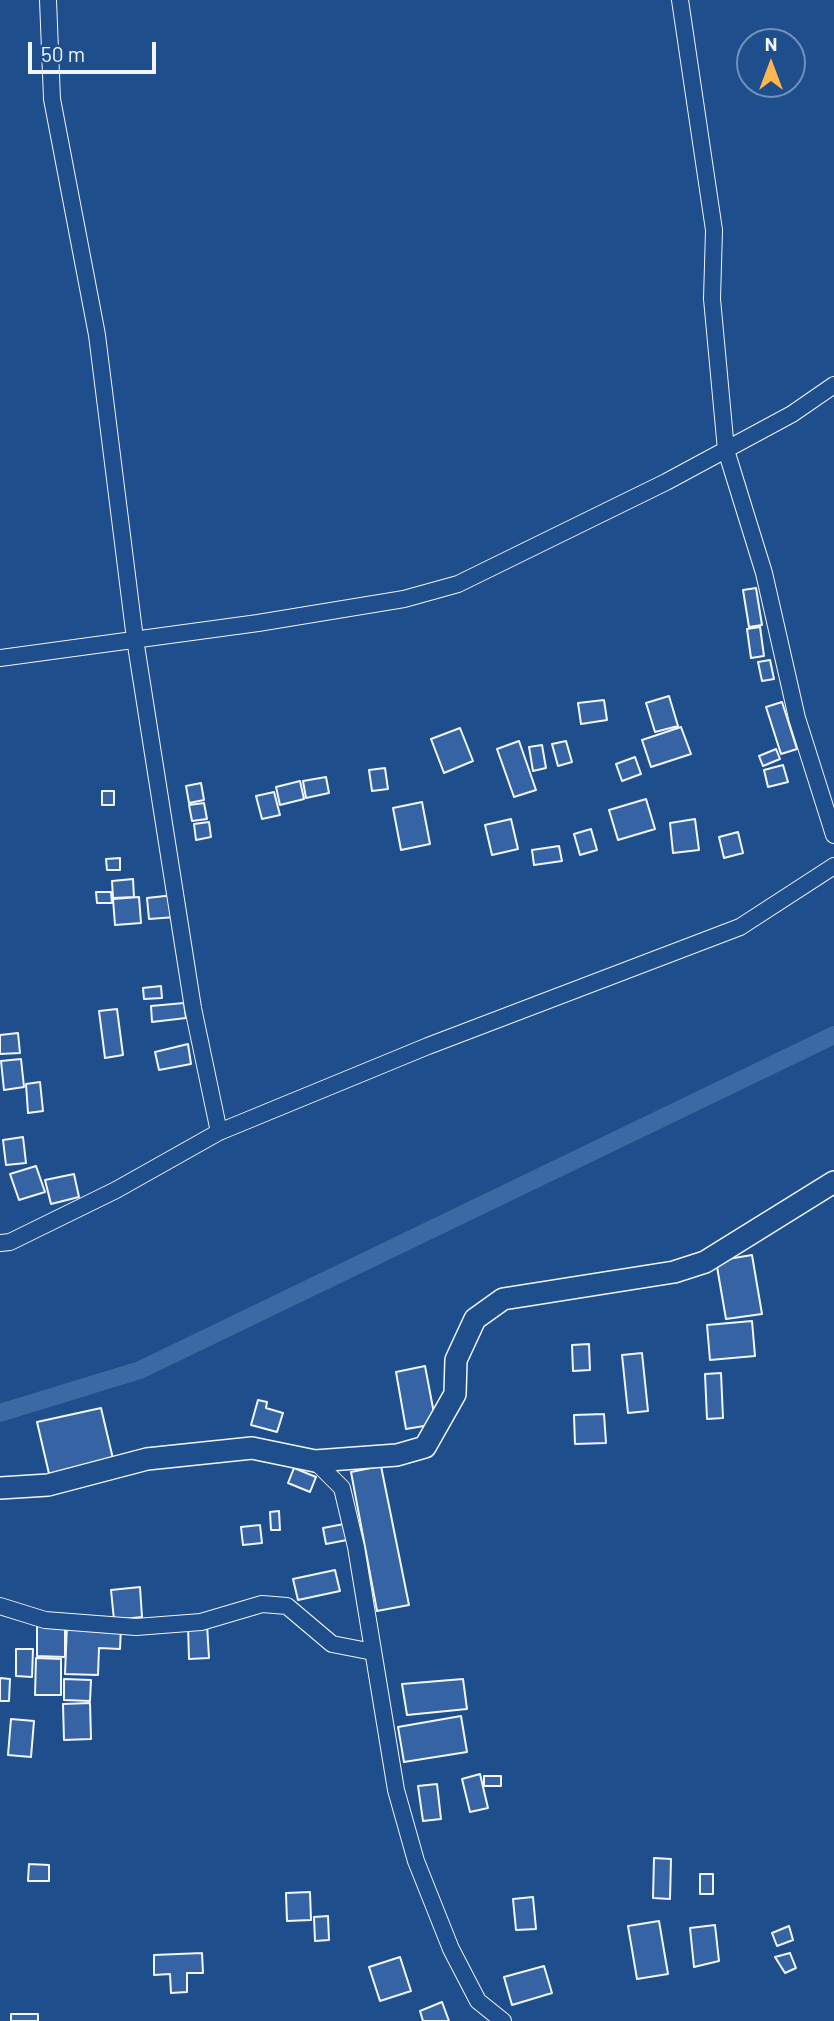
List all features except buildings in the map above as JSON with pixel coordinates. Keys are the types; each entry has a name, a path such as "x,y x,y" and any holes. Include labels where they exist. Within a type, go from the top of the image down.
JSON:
{"street":[{"path":"48,0 52,99 97,335 135,639 193,1008 219,1132"},
{"path":"680,0 714,230 713,312 726,450 764,573 797,718 834,835"},
{"path":"0,658 258,624 404,599 458,584 726,450 792,414 834,385"},
{"path":"0,1244 10,1242 116,1190 219,1132 428,1046 740,927 834,866"},
{"path":"0,1488 48,1485 147,1458 252,1448 315,1461 397,1455 425,1447 455,1394 456,1360 474,1320 503,1299 674,1272 705,1262 834,1182"},
{"path":"315,1461 342,1488 356,1547 396,1790 416,1861 451,1949 478,2001 503,2021"},
{"path":"0,1606 46,1620 136,1627 201,1622 262,1604 287,1606 332,1644 373,1652"}],"waterway":[{"path":"0,1413 140,1370 834,1035"}]}
